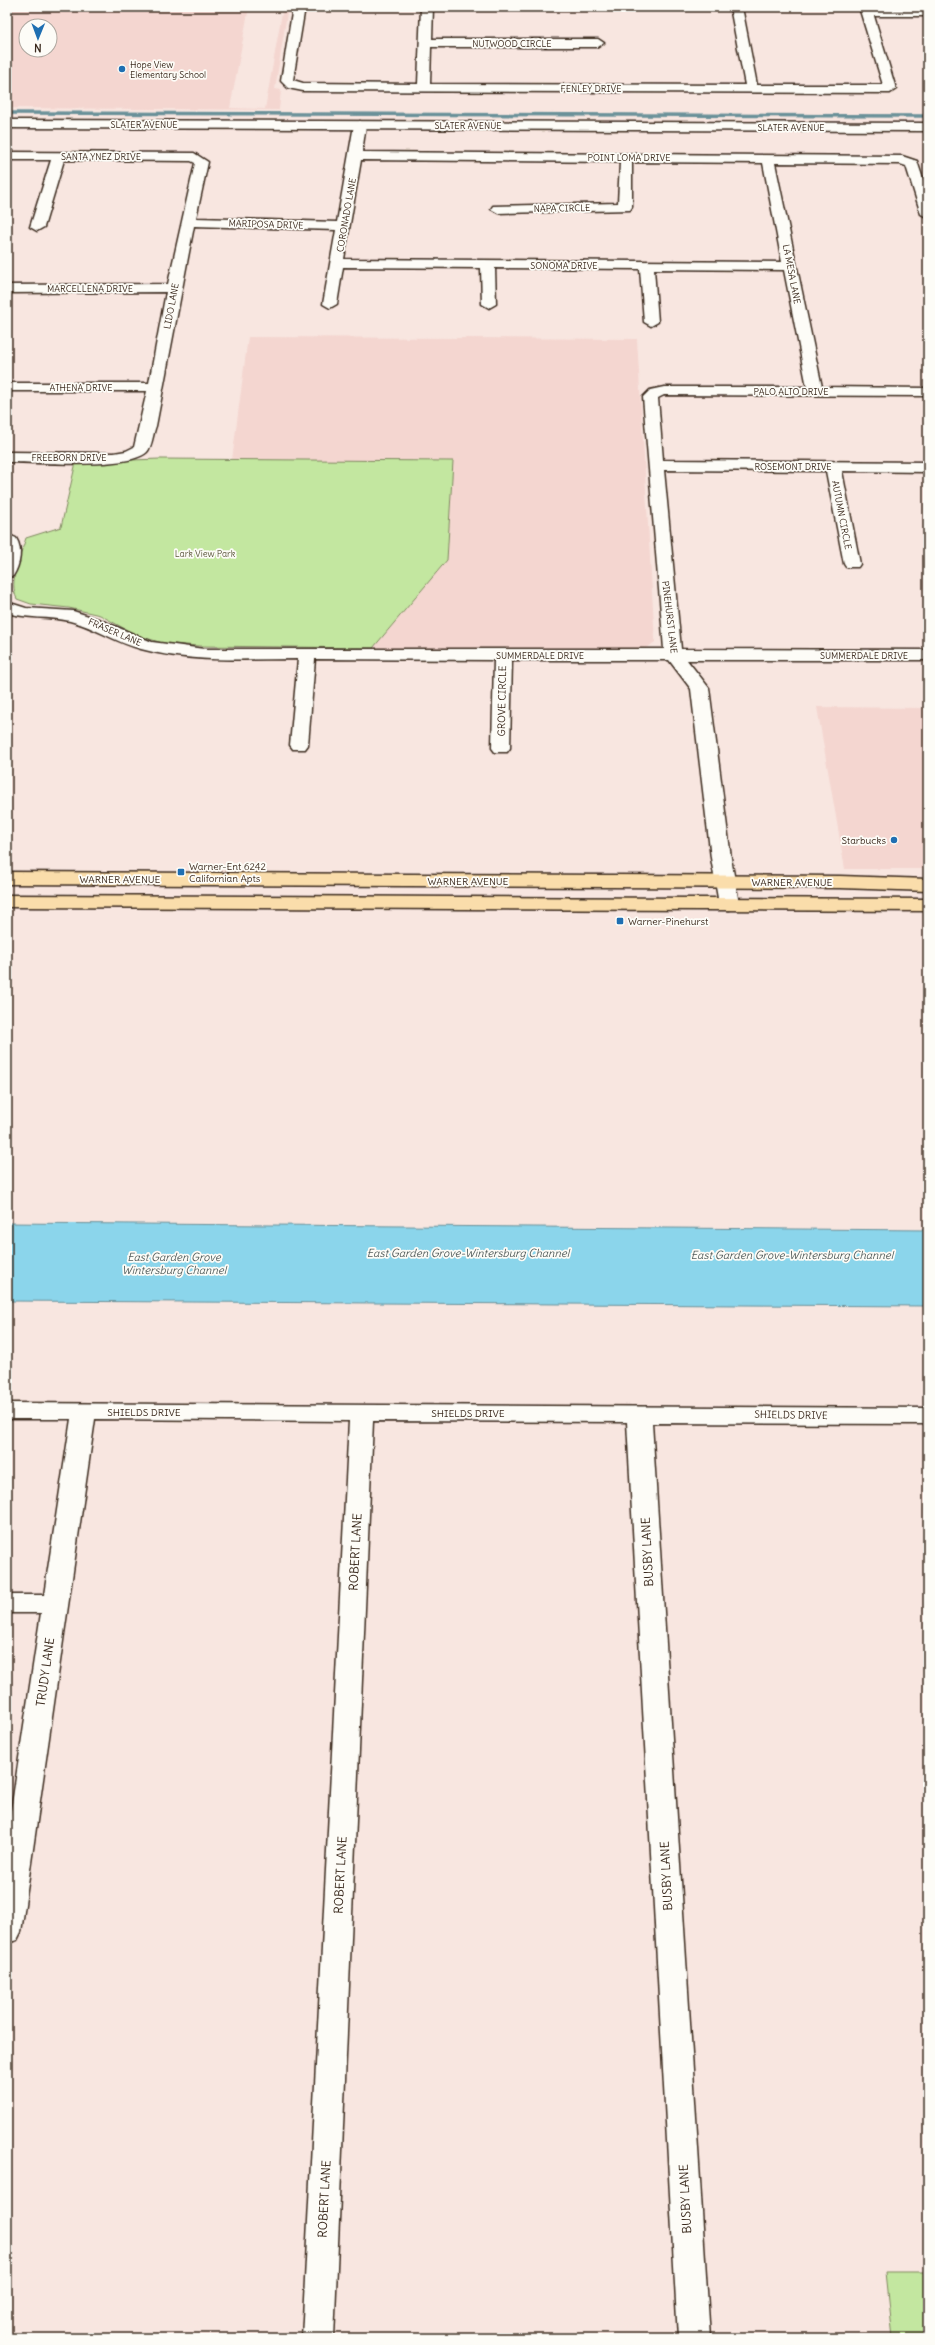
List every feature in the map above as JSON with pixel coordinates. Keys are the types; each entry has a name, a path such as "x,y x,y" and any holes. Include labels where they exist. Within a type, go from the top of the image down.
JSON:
{"main road":[{"name":"WARNER AVENUE","path":"7,878 726,882 928,885"},
{"path":"894,905 928,898"},
{"path":"7,901 928,905"}],"street":[{"name":"FENLEY DRIVE","path":"299,7 287,81 292,85 890,89 866,10"},
{"path":"424,87 427,7"},
{"path":"736,7 752,89"},
{"path":"866,10 928,13"},
{"name":"NUTWOOD CIRCLE","path":"426,43 598,43"},
{"name":"SLATER AVENUE","path":"7,124 928,127"},
{"name":"CORONADO LANE","path":"330,304 360,125"},
{"name":"SANTA YNEZ DRIVE","path":"7,156 194,157"},
{"path":"36,227 59,156"},
{"name":"POINT LOMA DRIVE","path":"356,156 902,160 912,164 928,214"},
{"name":"LIDO LANE","path":"131,455 141,448 143,444 174,288 202,164 202,160 194,157"},
{"name":"NAPA CIRCLE","path":"498,210 625,207 626,157"},
{"name":"LA MESA LANE","path":"768,158 815,391"},
{"name":"MARIPOSA DRIVE","path":"188,222 343,226"},
{"name":"SONOMA DRIVE","path":"337,263 790,266"},
{"path":"488,264 489,304"},
{"path":"647,265 651,322"},
{"name":"MARCELLENA DRIVE","path":"10,289 174,288"},
{"path":"7,303 10,289"},
{"name":"ATHENA DRIVE","path":"7,387 155,387"},
{"name":"PALO ALTO DRIVE","path":"655,393 664,391 928,392"},
{"name":"PINEHURST LANE","path":"655,393 650,397 673,654 700,688 729,904"},
{"name":"FREEBORN DRIVE","path":"7,457 114,458 131,455"},
{"name":"ROSEMONT DRIVE","path":"657,465 928,467"},
{"name":"AUTUMN CIRCLE","path":"833,466 852,564"},
{"path":"7,539 10,541 13,551 7,572"},
{"name":"FRASER LANE","path":"7,607 24,612 78,617 97,623 125,637 153,647"},
{"name":"SUMMERDALE DRIVE","path":"153,647 204,654 673,654 928,656"},
{"path":"299,745 306,654"},
{"name":"GROVE CIRCLE","path":"501,748 503,654"},
{"name":"SHIELDS DRIVE","path":"7,1411 639,1413 928,1416"},
{"name":"TRUDY LANE","path":"7,1932 84,1412"},
{"name":"ROBERT LANE","path":"318,2338 361,1413"},
{"name":"BUSBY LANE","path":"639,1413 694,2338"},
{"path":"7,1604 56,1604"}],"shaded area":[{"name":"Hope View Elementary School","path":"7,7 249,7 230,108 265,109 283,7 288,7 275,89 281,90 279,110 7,108"},
{"path":"248,337 637,339 655,642 648,647 636,650 373,648 447,560 453,461 232,460"},
{"path":"817,707 928,708 928,869 845,869"}],"green space":[{"name":"Lark View Park","path":"160,459 453,461 447,560 373,648 198,646 162,643 134,634 100,615 69,608 31,604 17,599 14,577 26,538 61,527 76,462"},
{"path":"886,2272 928,2272 928,2338 893,2338"}],"water":[{"name":"East Garden Grove Wintersburg Channel","path":"7,1223 928,1230 928,1306 7,1301"}],"waterway":[{"path":"7,113 928,116"}],"place":[{"name":"Hope View Elementary School","path":"122,69"},
{"name":"Starbucks","path":"894,840"},
{"name":"Warner-Ent 6242 Californian Apts","path":"181,872"},
{"name":"Warner-Pinehurst","path":"620,921"}],"water label":[{"name":"East Garden Grove-Wintersburg Channel","path":"468,1253"},
{"name":"East Garden Grove-Wintersburg Channel","path":"792,1255"}]}
